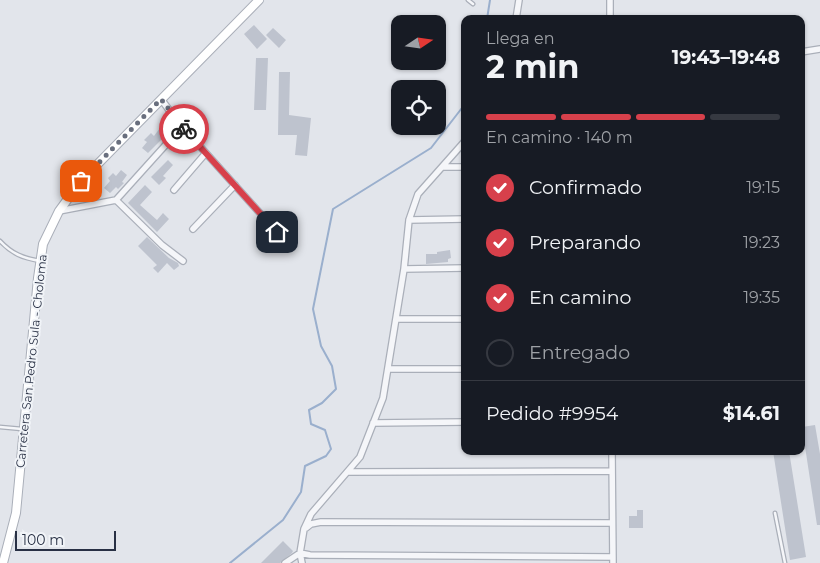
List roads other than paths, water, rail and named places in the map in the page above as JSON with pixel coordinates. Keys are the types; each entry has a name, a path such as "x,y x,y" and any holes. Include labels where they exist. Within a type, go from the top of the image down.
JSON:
{"main road":[{"name":"Carretera San Pedro Sula - Choloma","path":"3,563 16,513 43,244 59,212 81,181 259,0"}],"street":[{"path":"517,15 519,0"},
{"path":"610,0 610,15"},
{"path":"805,51 820,49"},
{"path":"161,99 205,154 277,232"},
{"path":"59,212 116,200 171,139 178,122"},
{"path":"302,563 300,553 304,529 311,514 360,457 383,398 410,220 418,194 461,147"},
{"path":"174,190 205,154"},
{"path":"443,167 461,167"},
{"path":"193,229 235,185"},
{"path":"116,200 162,245 183,260"},
{"path":"410,220 461,220"},
{"path":"404,269 461,268"},
{"path":"396,319 461,319"},
{"path":"388,369 461,368"},
{"path":"373,423 461,422"},
{"path":"300,553 310,556 613,560 612,455"},
{"path":"348,472 612,471"},
{"path":"304,529 311,524 321,522 612,523"},
{"path":"285,563 300,553"}],"lane":[{"path":"468,0 472,4"},
{"path":"0,242 20,257 40,261"},
{"path":"0,427 24,429"},
{"path":"775,514 784,563"}],"waterway":[{"path":"488,15 490,0"},
{"path":"230,563 283,520 301,492 305,466 326,456 331,449 325,430 311,424 309,410 322,403 336,389 332,366 321,346 313,309 333,209 431,148 461,109"}]}
